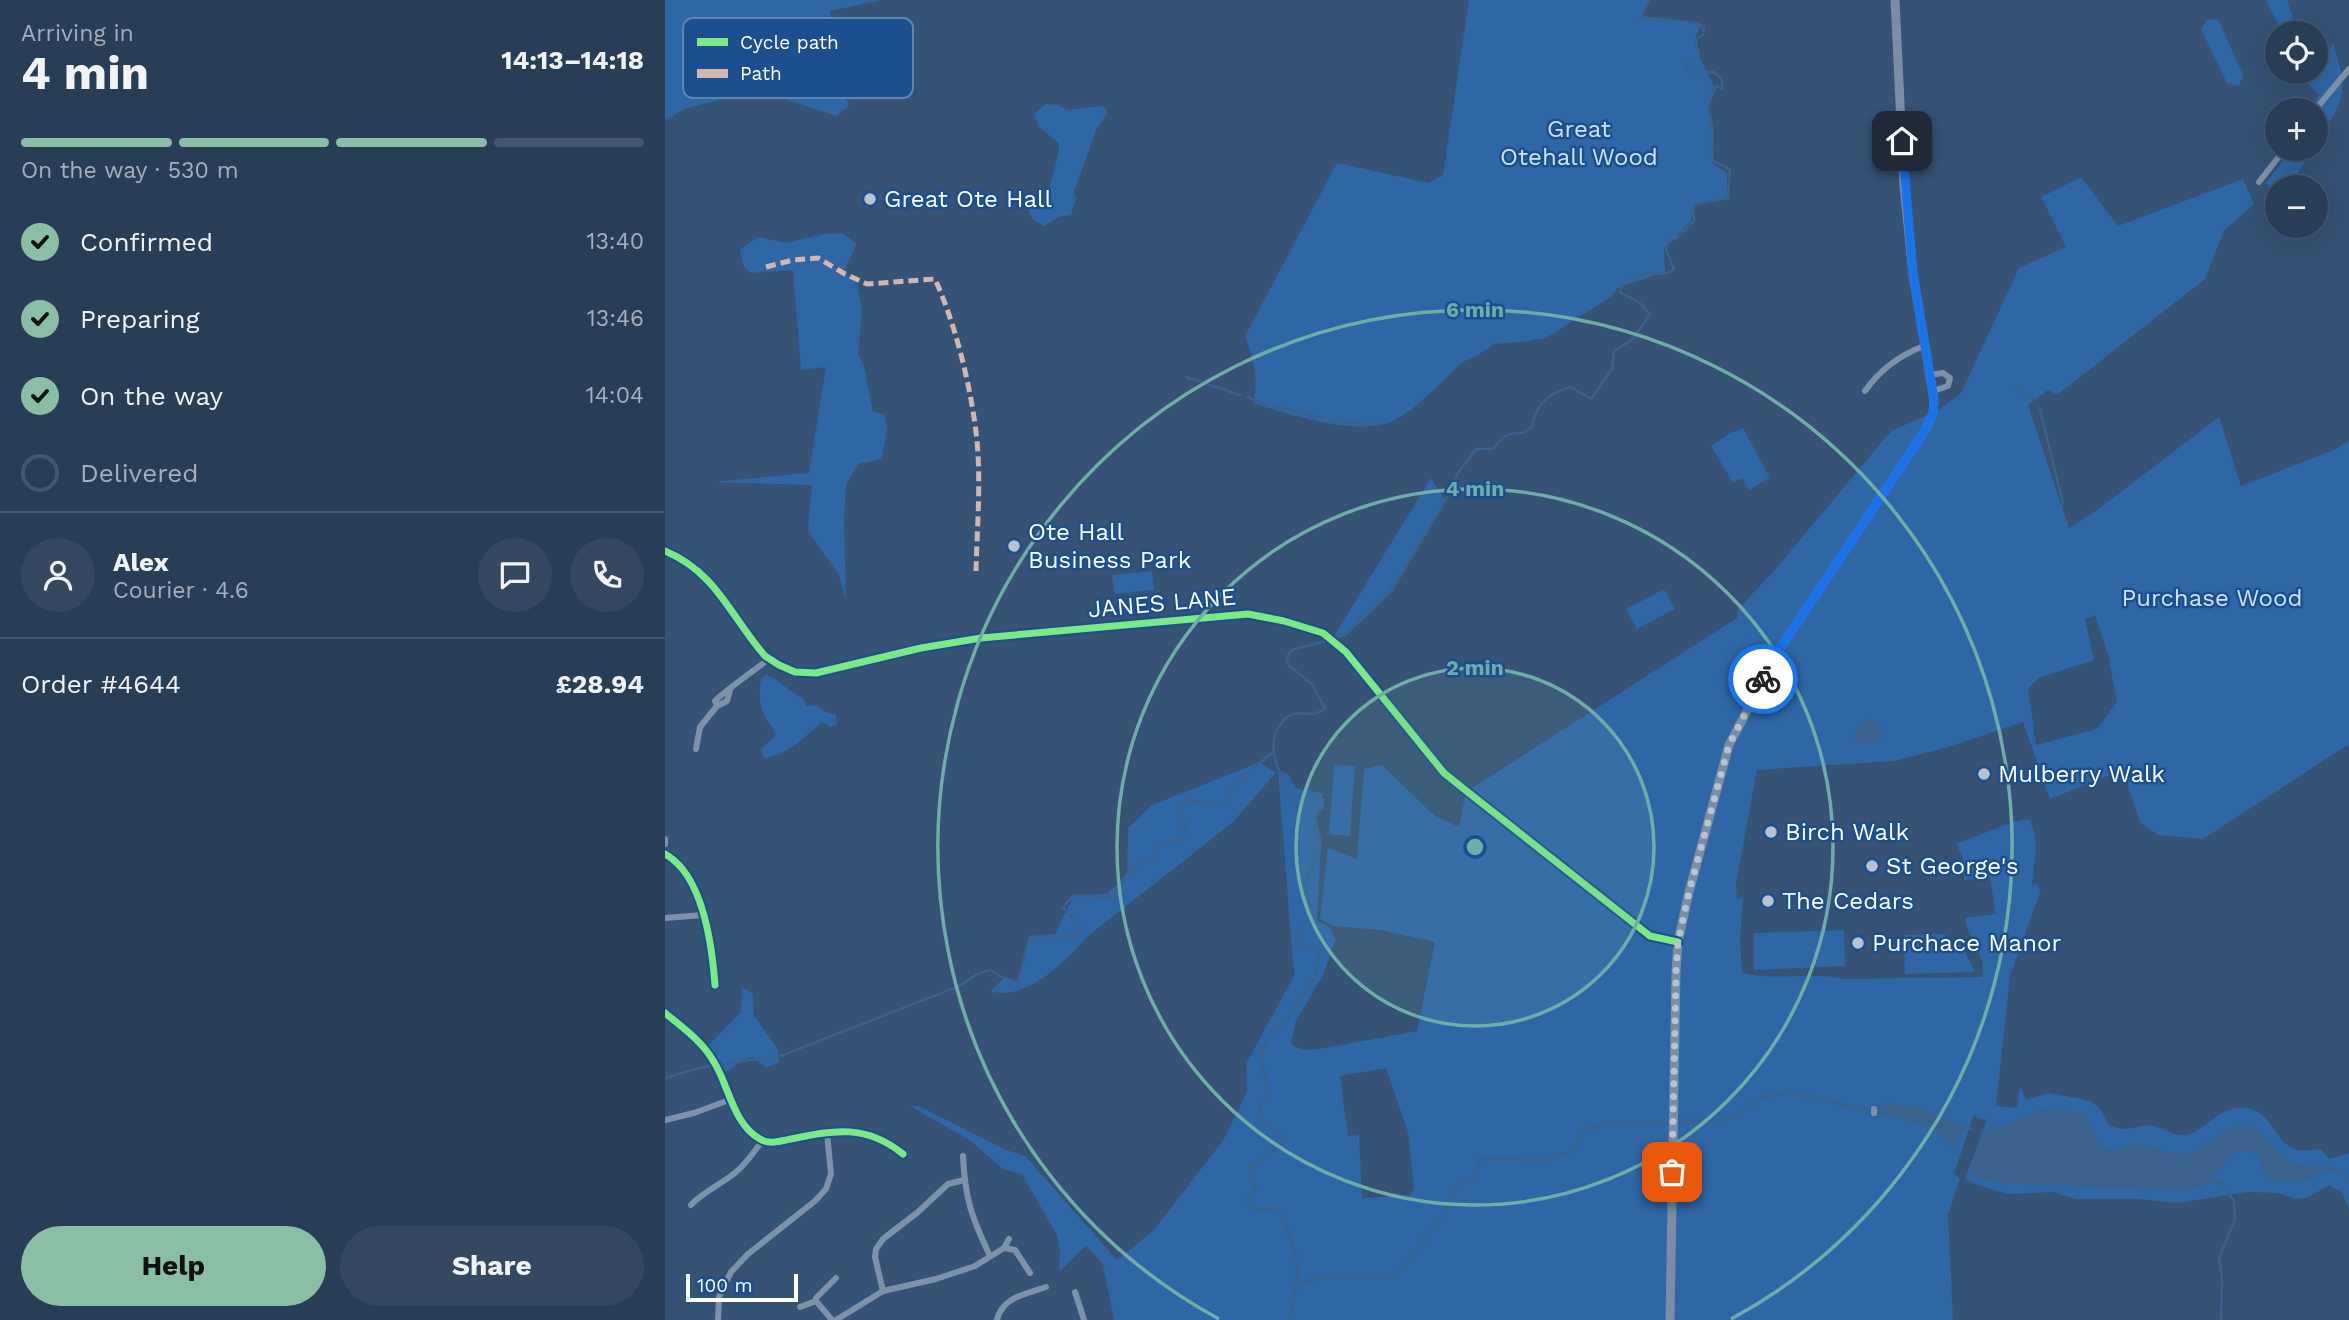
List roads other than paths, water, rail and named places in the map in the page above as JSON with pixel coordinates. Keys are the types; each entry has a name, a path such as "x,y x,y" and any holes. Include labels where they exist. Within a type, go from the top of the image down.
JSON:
{"main road":[{"path":"1670,1320 1678,942 1703,836 1729,745 1779,650 1924,432 1933,414 1933,391 1913,274 1904,185 1895,0"},
{"name":"JANES LANE","path":"665,551 684,559 704,575 754,644 769,659 795,671 816,673 921,648 981,638 1248,614 1300,624 1323,633 1337,645 1370,680 1444,773 1650,936 1678,942"}],"street":[{"path":"2325,98 2349,69"},
{"path":"2259,182 2276,161"},
{"path":"1865,391 1871,381 1909,352 1924,346"},
{"path":"1930,374 1943,373 1950,378 1948,386 1933,391"},
{"path":"1864,376 1871,381"},
{"path":"696,749 700,727 717,706 716,698 769,659"},
{"path":"665,854 682,867 692,883 713,955 715,985"},
{"path":"665,918 703,915"},
{"path":"665,1013 696,1039 714,1061 739,1118 750,1132 762,1141 779,1142 853,1131 887,1141 903,1154"},
{"path":"665,1120 694,1113 731,1099"},
{"path":"718,1320 721,1289 737,1264 803,1211 825,1189 831,1174 827,1133"},
{"path":"691,1205 702,1194 736,1172 762,1141"},
{"path":"963,1156 964,1180 971,1215 990,1256"},
{"path":"883,1291 875,1257 876,1249 883,1239 948,1184 964,1180"},
{"path":"816,1301 834,1320 883,1291 936,1279 975,1266 1004,1248 1009,1239"},
{"path":"1004,1248 1015,1250 1030,1273"},
{"path":"800,1307 816,1301 836,1278"},
{"path":"997,1320 999,1311 1007,1301 1046,1287"},
{"path":"1075,1292 1084,1320"}],"waterway":[{"path":"1335,638 1345,635 1392,590 1445,501 1457,474 1476,449 1493,449 1506,436 1523,433 1532,427 1540,406 1556,392 1571,387 1591,399 1612,369 1614,351 1633,339 1650,314 1640,303 1620,292 1621,285 1636,275 1668,273 1674,269 1666,250 1667,242 1678,237 1694,221 1693,206 1728,198 1730,171 1714,162 1713,133 1708,108 1712,91 1717,86 1723,89 1721,78 1714,72 1690,72 1685,67 1689,60 1699,57 1696,39 1703,35 1704,27 1696,23 1643,17 1641,14 1650,0"},
{"path":"1186,377 1240,395"},
{"path":"2016,388 2034,399"},
{"path":"1248,397 1260,403 1340,422 1379,424"},
{"path":"2040,409 2063,504"},
{"path":"1290,1320 1297,1279 1295,1251 1280,1210 1254,1209 1248,1200 1256,1190 1249,1165 1258,1162 1286,1141 1263,1122 1260,1108 1268,1090 1260,1054 1274,1028 1287,1021 1316,974 1319,949 1304,945 1295,938 1312,913 1305,884 1321,844 1315,816 1324,800 1318,796 1296,805 1278,768 1273,747 1278,728 1291,715 1312,714 1325,709 1312,684 1289,666 1286,658 1292,650 1329,640"},
{"path":"665,1078 703,1067 783,1055 962,985 977,974 990,970 1018,982 1030,937 1073,937 1080,928 1063,907 1074,895 1111,898 1127,874 1152,857 1159,845 1182,840 1187,832 1177,809 1184,800 1221,806 1242,777 1273,752"},
{"path":"1677,1121 1723,1120 1738,1116 1760,1098 1790,1092 1879,1113"},
{"path":"1297,1285 1323,1277 1394,1277 1446,1213 1452,1190 1473,1176 1481,1159 1518,1158 1537,1163 1573,1152 1583,1130 1610,1123 1669,1122"},
{"path":"1968,1128 1972,1129"},
{"path":"2331,1169 2343,1174 2349,1181"},
{"path":"2210,1182 2221,1182 2234,1201 2235,1220 2219,1258 2222,1278 2221,1320"}],"place":[{"name":"Great Ote Hall","path":"870,199"},
{"name":"Ote Hall Business Park","path":"1014,546"},
{"name":"Mulberry Walk","path":"1984,774"},
{"name":"Birch Walk","path":"1771,832"},
{"name":"St George's","path":"1872,866"},
{"name":"The Cedars","path":"1768,901"},
{"name":"Purchace Manor","path":"1858,943"}],"park label":[{"name":"Great Otehall Wood","path":"1579,143"},
{"name":"Purchase Wood","path":"2212,598"}]}
